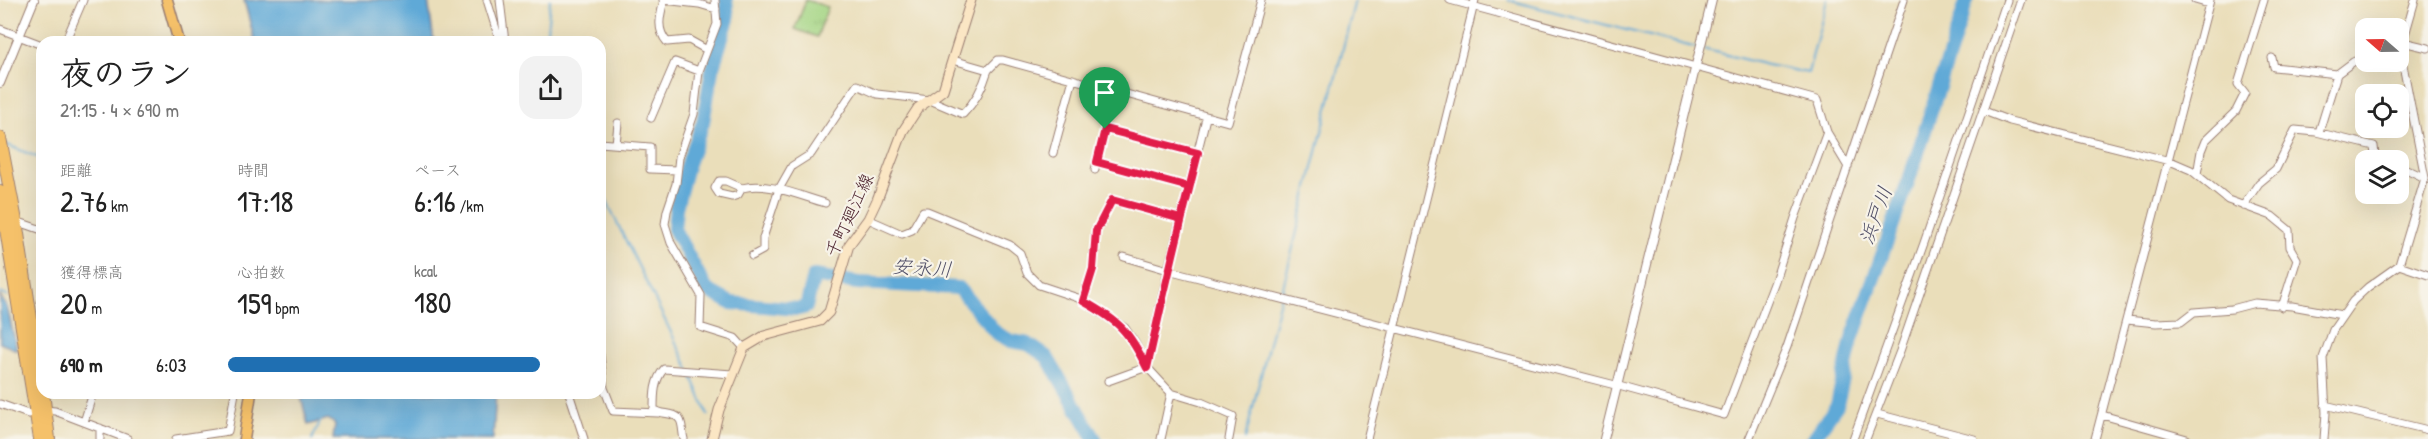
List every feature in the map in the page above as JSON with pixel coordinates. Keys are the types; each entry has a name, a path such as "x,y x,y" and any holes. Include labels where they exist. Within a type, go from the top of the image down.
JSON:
{"highway":[{"path":"0,138 16,221 36,352"},
{"path":"0,192 36,384"},
{"path":"39,399 49,439"},
{"path":"40,439 42,399"}],"main road":[{"path":"167,0 177,36"},
{"name":"千町廻江線","path":"744,348 764,336 820,321 829,312 837,292 849,245 868,219 903,131 910,118 943,90 970,3"},
{"path":"712,439 715,423 732,374 744,348"},
{"path":"244,439 250,399"}],"street":[{"path":"0,83 34,0"},
{"path":"68,36 83,0"},
{"path":"487,0 498,36"},
{"path":"500,0 504,36"},
{"path":"707,50 689,40 667,42 660,33 659,17 664,0 699,4 716,9"},
{"path":"715,0 717,24 699,71 694,114 679,157 665,225 671,243 701,295 700,327 735,338 744,348"},
{"path":"752,256 763,250 763,238 779,189 792,166 811,154 857,85 877,94 930,100 963,114 973,105 988,70 998,60 1003,60 1227,122 1261,0"},
{"path":"1450,0 1474,4 1696,64 1817,100 1827,132 1848,166"},
{"path":"1604,439 1619,386 1712,0"},
{"path":"1749,439 1787,347 1904,0"},
{"path":"1853,439 1924,243 2007,0"},
{"path":"1866,439 1877,414 1984,111 2021,0"},
{"path":"2095,439 2210,2 2195,0"},
{"path":"2197,174 2205,141 2236,111 2245,93 2238,84 2264,0"},
{"path":"2409,21 2415,0"},
{"path":"1367,439 1474,4"},
{"path":"0,29 36,43"},
{"path":"2409,43 2428,48"},
{"path":"2272,58 2274,67 2337,74"},
{"path":"953,60 988,70"},
{"path":"2319,132 2337,74 2355,61"},
{"path":"651,118 675,62 699,71"},
{"path":"2324,439 2323,357 2342,315 2368,287 2399,265 2424,178 2402,72"},
{"path":"1053,153 1073,79"},
{"path":"1984,111 2010,121 2170,161 2197,174 2228,200 2271,216 2289,230 2290,247 2297,259 2282,307"},
{"path":"1147,368 1168,270 1206,118"},
{"path":"616,144 618,123"},
{"path":"1189,187 1096,166 1105,129 1198,153"},
{"path":"2243,206 2259,183 2276,169 2295,130 2319,132 2374,146 2374,150"},
{"path":"1124,257 1724,415 1775,281 1795,218 1827,132"},
{"path":"606,143 650,147 650,169 677,170"},
{"path":"2409,170 2424,178"},
{"path":"742,188 752,185 779,189 825,203"},
{"path":"1083,301 1093,269 1096,231 1112,200 1181,219"},
{"path":"868,219 902,234 912,230 923,211 927,211 1010,245 1020,253 1027,273 1034,281 1083,301 1125,328 1147,368 1171,393 1201,402 1233,416 1229,439"},
{"path":"16,221 36,228"},
{"path":"2399,265 2428,275"},
{"path":"2127,320 2156,323 2181,322 2194,312 2207,309 2232,309 2255,303 2282,307 2292,306 2342,315"},
{"path":"1108,381 1147,368"},
{"path":"658,413 654,409 654,400 659,374 664,369 732,374"},
{"path":"606,393 613,411 676,416 680,420 684,439"},
{"path":"1161,439 1171,393"},
{"path":"84,422 91,399"},
{"path":"176,439 228,431 235,399"},
{"path":"571,399 584,439"},
{"path":"0,404 28,414 41,411 84,422 128,439"},
{"path":"2325,405 2428,430"},
{"path":"1877,414 1974,439"},
{"path":"2102,415 2187,439"},
{"path":"99,428 100,439"}],"green space":[{"path":"806,0 828,7 817,37 795,29"}],"water":[{"path":"244,0 428,0 433,36 253,36"},
{"path":"0,296 7,307 17,350 0,343"},
{"path":"302,399 496,399 493,439 333,439 335,424 328,419 308,425"}],"waterway":[{"path":"547,36 550,0"},
{"name":"安永川","path":"726,0 728,19 712,70 703,122 687,166 676,208 674,229 707,290 731,303 798,309 806,307 814,276 858,283 959,288 996,333 1011,341 1028,344 1047,357 1095,439"},
{"path":"1245,439 1355,0"},
{"path":"1508,0 1697,48"},
{"path":"1703,49 1808,73 1827,0"},
{"name":"浜戸川","path":"1813,439 1837,405 1852,339 1911,174 1967,0"},
{"path":"5,144 36,157"},
{"path":"606,200 689,369"},
{"path":"0,293 7,296"},
{"path":"691,374 708,415"},
{"path":"312,439 321,420"}],"route":[{"path":"1105,129 1198,153 1168,270 1147,368 1125,328 1083,301 1093,269 1096,231 1112,200 1181,219 1189,187 1097,162 1105,129"}]}
